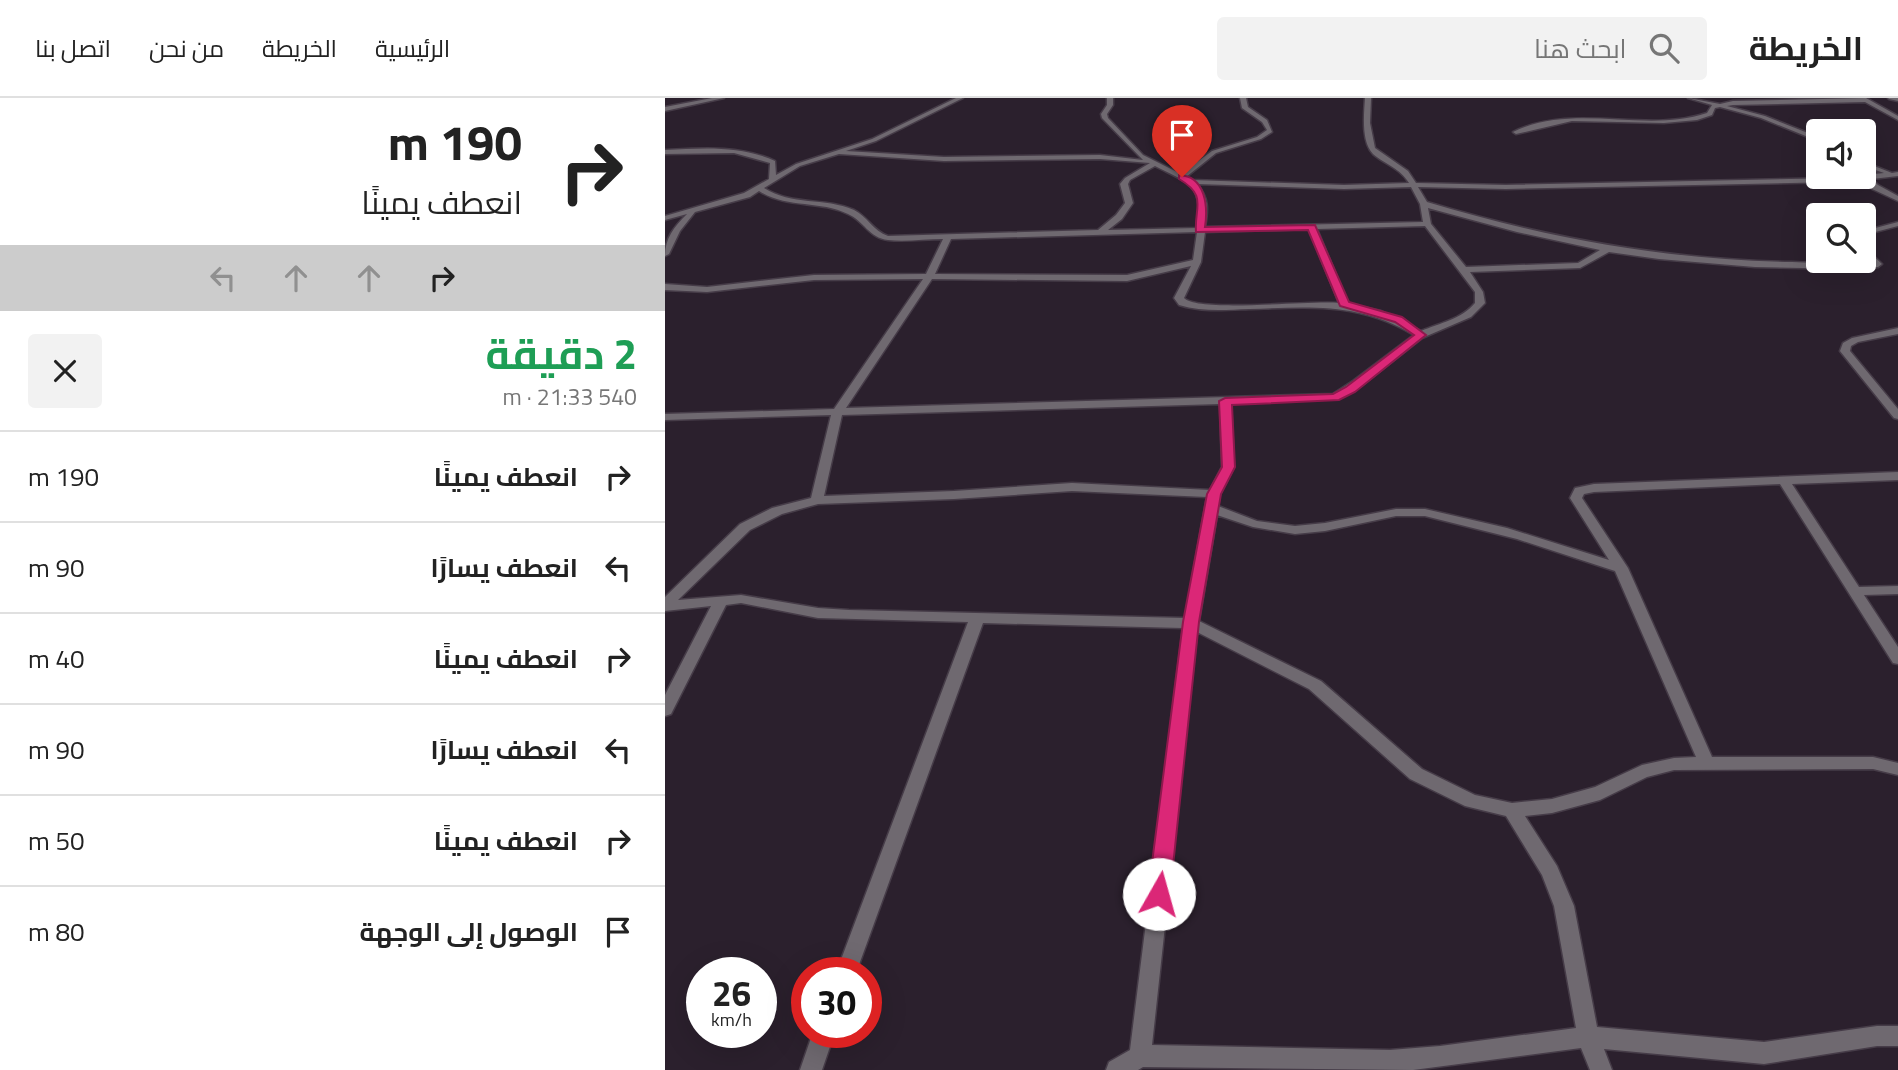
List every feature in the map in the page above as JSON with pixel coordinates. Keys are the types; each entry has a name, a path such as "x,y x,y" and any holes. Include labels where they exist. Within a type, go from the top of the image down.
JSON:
{"street":[{"path":"665,111 721,98"},
{"path":"665,218 726,203 760,188 798,165 897,130 960,98"},
{"path":"1110,98 1105,118 1141,156 1191,182 1353,188 1806,180"},
{"path":"1182,177 1215,152 1259,138 1270,131 1265,121 1245,108 1243,98"},
{"path":"665,417 1335,397 1350,389 1421,335 1465,317 1480,303 1479,292 1427,224 1424,204 1402,167 1372,148 1367,123 1368,98"},
{"path":"1691,98 1772,120 1806,134"},
{"path":"1891,98 1898,99"},
{"path":"1516,132 1581,118 1692,119 1710,114 1712,107 1719,105 1863,99 1898,118"},
{"path":"665,152 716,150 759,155 773,162 772,180"},
{"path":"834,152 944,159 1100,157 1152,163"},
{"path":"1101,232 1119,218 1129,203 1124,184 1127,179 1152,163"},
{"path":"1876,167 1894,174"},
{"path":"1876,177 1894,174"},
{"path":"1191,182 1203,201 1197,262 1179,298 1182,303 1210,308 1344,304 1399,320 1421,335"},
{"path":"760,188 781,201 850,211 878,236 906,238 949,234 1427,224"},
{"path":"1876,188 1898,199"},
{"path":"1424,204 1540,237 1609,248 1722,265 1806,264"},
{"path":"665,254 676,230 694,212"},
{"path":"1876,229 1898,223"},
{"path":"1312,227 1344,304"},
{"path":"817,500 837,413 929,277 949,234"},
{"path":"1464,270 1580,265 1609,248"},
{"path":"665,287 719,288 814,276 1127,278 1197,262"},
{"path":"1898,331 1855,340 1846,345 1845,351 1898,416"},
{"path":"1140,1056 1191,622 1213,501 1229,467 1225,401"},
{"path":"1706,762 1621,568 1576,498 1579,491 1594,488 1783,479 1898,476"},
{"path":"1783,479 1898,659"},
{"path":"665,606 745,527 778,511 817,500 1072,487 1213,501 1245,523 1271,529 1299,530 1378,514 1421,512 1504,530 1621,568"},
{"path":"1854,591 1898,590"},
{"path":"665,606 741,599 818,613 1191,622 1315,685 1416,774 1471,801 1512,810 1552,806 1600,793 1642,772 1674,764 1873,763 1898,769"},
{"path":"665,710 722,600"},
{"path":"852,957 977,618"},
{"path":"1512,810 1550,872 1564,906 1588,1037 1601,1070"},
{"path":"1117,1070 1140,1056 1390,1061 1440,1058 1588,1037 1764,1054 1877,1036 1898,1036"},
{"path":"811,1070 819,1048"}],"route":[{"path":"1159,894 1191,622 1214,494 1229,467 1225,401 1319,400 1335,397 1350,389 1421,335 1399,320 1344,304 1312,227 1200,230 1204,208 1201,194 1191,182 1182,177"}]}
